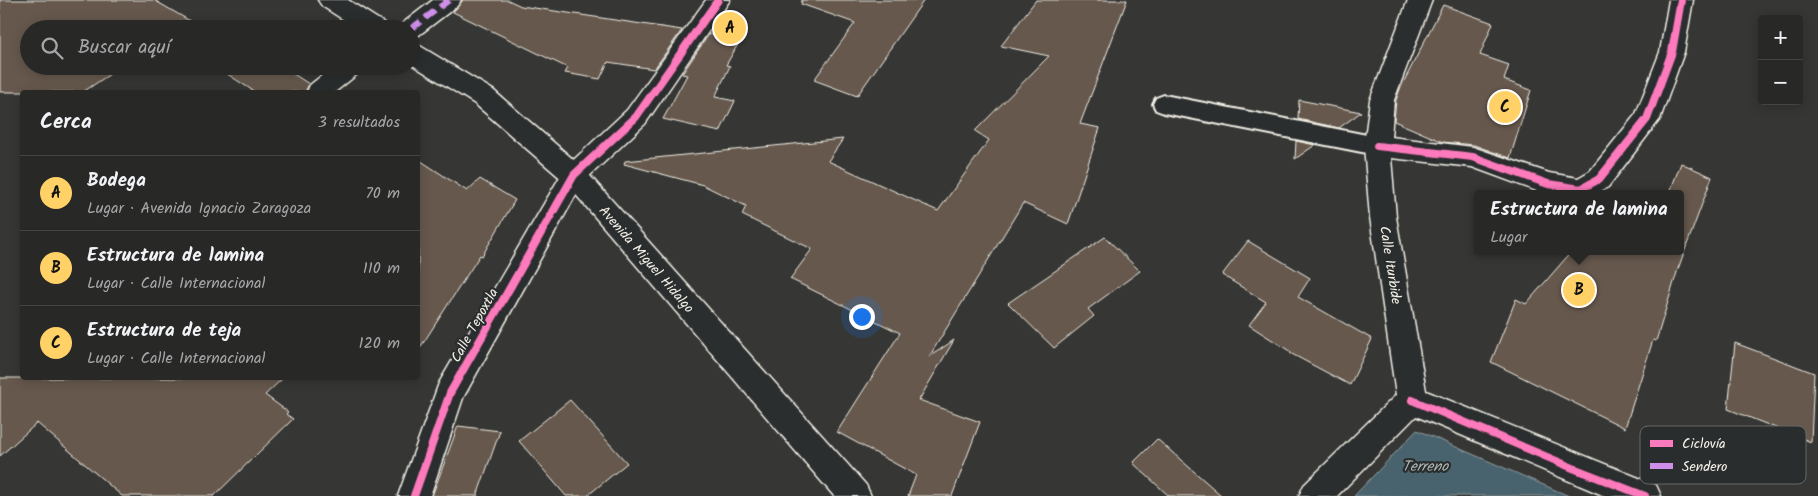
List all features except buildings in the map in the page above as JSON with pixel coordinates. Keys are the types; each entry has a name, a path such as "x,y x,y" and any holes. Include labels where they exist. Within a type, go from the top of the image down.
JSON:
{"street":[{"path":"330,0 362,20"},
{"path":"420,22 449,0"},
{"name":"Calle Tepoxtla","path":"414,496 450,393 574,175 636,117 718,0"},
{"name":"Calle Iturbide","path":"1412,400 1383,217 1377,146 1382,100 1420,0"},
{"path":"1377,146 1473,157 1548,184 1581,189 1599,179 1647,119 1672,52 1681,0"},
{"name":"Avenida Miguel Hidalgo","path":"420,58 484,97 574,175 855,496"},
{"path":"321,90 340,75"},
{"path":"1315,496 1412,400 1573,468 1645,496"}],"lane":[{"path":"1164,104 1377,146"}],"water":[{"name":"Terreno","path":"1417,430 1569,496 1354,496"}],"marked path":[{"path":"420,22 449,0"}],"cycle path":[{"path":"414,496 450,393 574,175 636,117 718,0"},
{"path":"1377,146 1473,157 1548,184 1581,189 1599,179 1647,119 1672,52 1681,0"},
{"path":"1412,400 1573,468 1645,496"}],"place":[{"name":"Bodega","path":"730,28"},
{"name":"Estructura de teja","path":"1505,107"},
{"name":"Estructura de lamina","path":"1579,290"}]}
